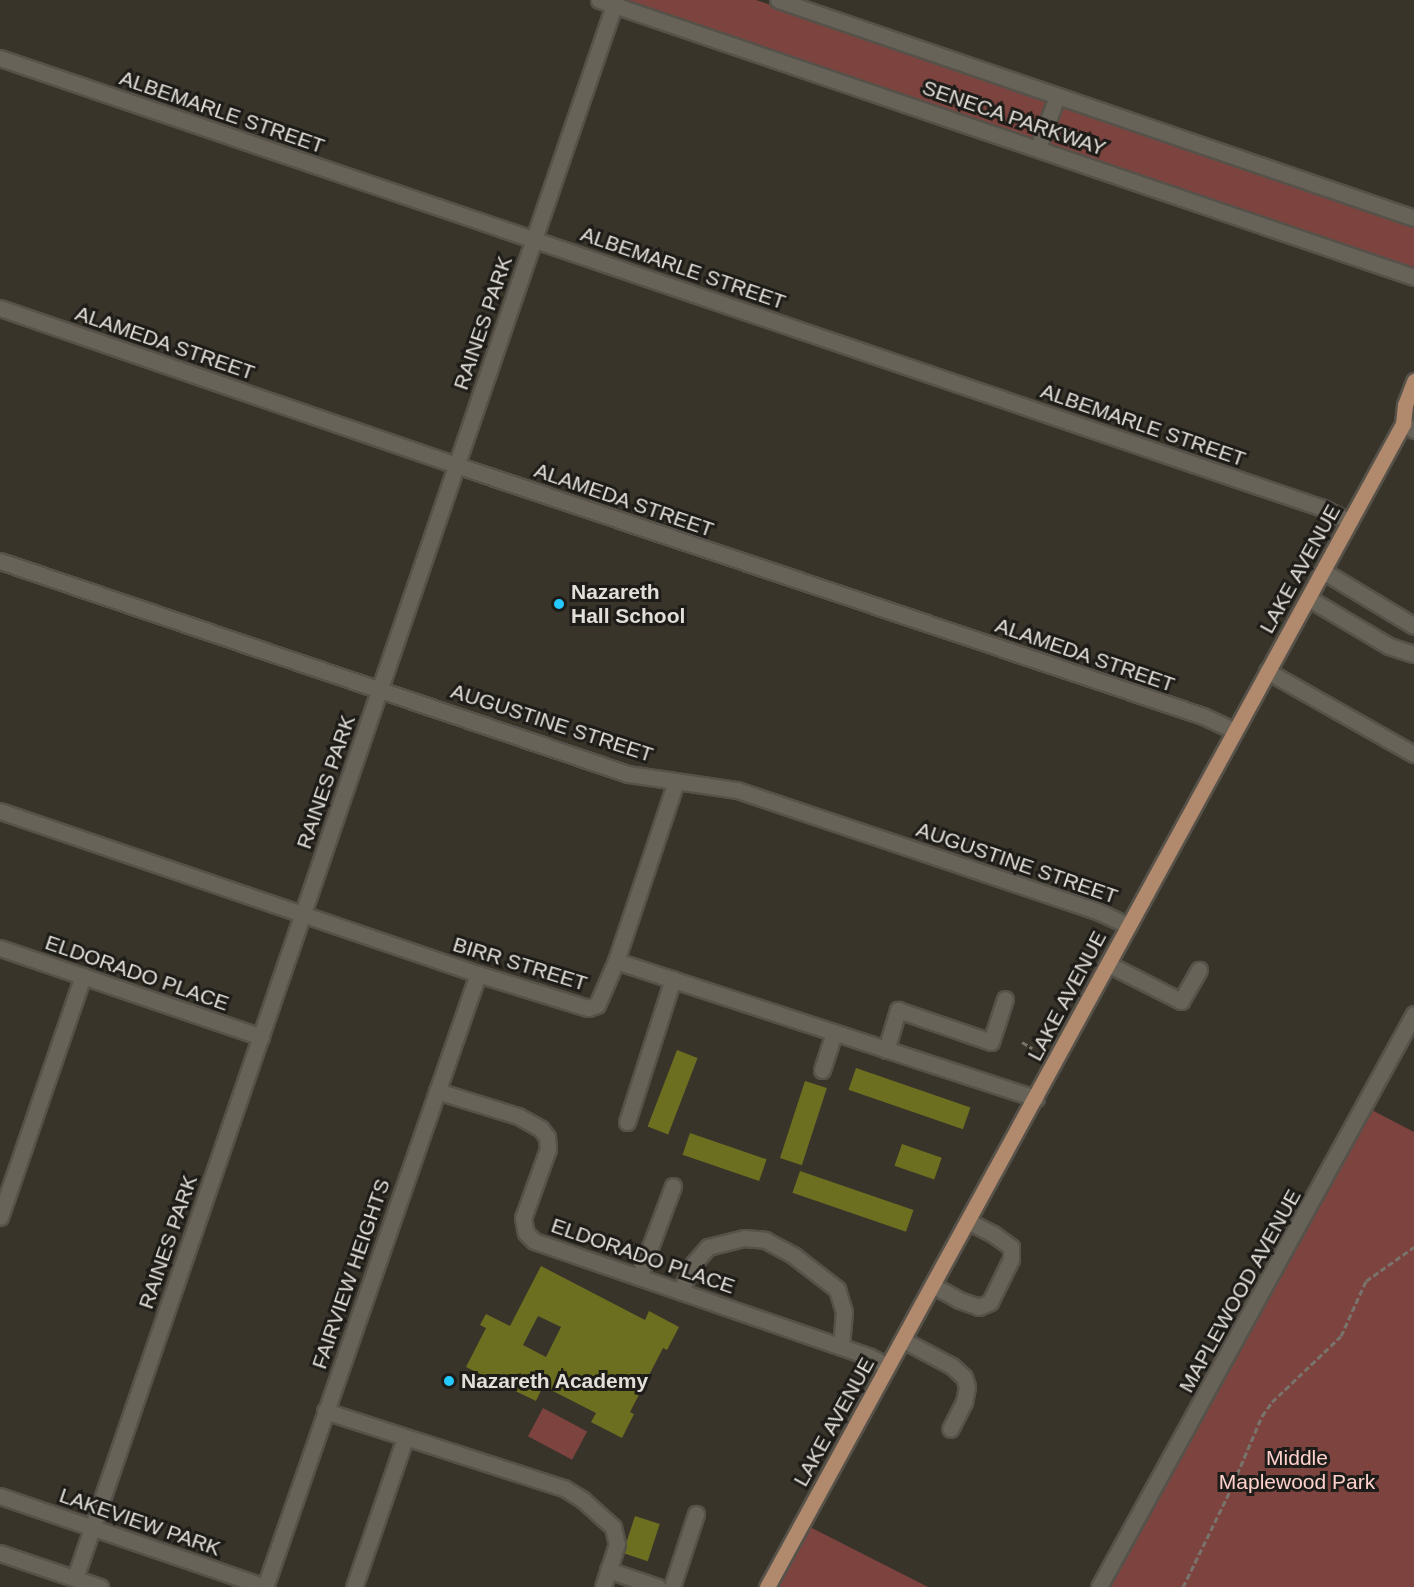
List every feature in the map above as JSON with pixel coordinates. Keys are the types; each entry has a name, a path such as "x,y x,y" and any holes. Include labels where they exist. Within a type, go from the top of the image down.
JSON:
{"main road":[{"name":"LAKE AVENUE","path":"767,1587 888,1365 934,1286 1267,671 1350,522 1410,423 1405,405 1414,381"}],"street":[{"name":"SENECA PARKWAY","path":"778,0 1414,218"},
{"name":"SENECA PARKWAY","path":"610,2 1414,277"},
{"name":"RAINES PARK","path":"75,1578 534,240 610,2"},
{"name":"ALBEMARLE STREET","path":"0,58 1312,504 1350,522"},
{"path":"1038,148 1057,96"},
{"name":"ALAMEDA STREET","path":"0,308 456,465 1203,716 1235,731"},
{"name":"AUGUSTINE STREET","path":"0,561 628,774 736,790 1097,911 1129,926"},
{"path":"1323,571 1414,626"},
{"path":"1308,598 1389,646 1414,654"},
{"path":"1267,671 1414,753"},
{"path":"616,961 676,782"},
{"name":"BIRR STREET","path":"0,812 579,1008 597,1005 616,961 1036,1098"},
{"name":"ELDORADO PLACE","path":"0,948 261,1036"},
{"path":"1108,964 1181,1001 1199,970"},
{"name":"FAIRVIEW HEIGHTS","path":"265,1587 478,974"},
{"path":"0,1217 83,976"},
{"path":"627,1122 673,979"},
{"path":"886,1050 898,1010 991,1042 1005,999"},
{"name":"MAPLEWOOD AVENUE","path":"1099,1587 1414,1014"},
{"path":"822,1070 834,1033"},
{"name":"ELDORADO PLACE","path":"437,1091 518,1116 541,1129 547,1137 548,1149 523,1218 526,1233 534,1240 888,1365"},
{"path":"639,1277 673,1186"},
{"path":"934,1286 959,1300 979,1307 990,1302 1011,1259 1011,1247 993,1234 968,1221"},
{"path":"680,1291 694,1263 708,1247 744,1239 765,1240 793,1254 837,1289 844,1312 841,1347"},
{"path":"903,1340 952,1366 964,1377 967,1387 964,1402 950,1429"},
{"path":"325,1411 564,1488 583,1500 613,1527 616,1544 603,1587"},
{"path":"354,1587 405,1438"},
{"name":"LAKEVIEW PARK","path":"0,1496 265,1587"},
{"path":"672,1587 696,1514"},
{"path":"0,1553 100,1587"},
{"path":"608,1570 658,1587"}],"path":[{"path":"1090,939 1096,941"},
{"path":"1022,1042 1032,1048"},
{"path":"1183,1587 1230,1491 1262,1416 1272,1402 1341,1336 1366,1281 1414,1247"}],"green space":[{"path":"628,0 756,0 1414,225 1414,269"},
{"name":"Middle Maplewood Park","path":"1364,1106 1414,1132 1414,1587 1099,1587"},
{"path":"543,1408 587,1431 572,1460 528,1436"},
{"path":"802,1523 928,1587 767,1587"}],"building":[{"path":"677,1050 698,1058 668,1134 648,1127"},
{"path":"856,1068 970,1107 963,1129 849,1090"},
{"path":"805,1081 827,1088 802,1165 780,1158"},
{"path":"690,1133 767,1159 759,1181 683,1155"},
{"path":"902,1144 942,1158 934,1179 895,1166"},
{"path":"800,1171 913,1210 906,1232 793,1193"},
{"path":"541,1266 645,1320 649,1311 679,1327 667,1350 663,1348 630,1412 634,1414 622,1438 591,1422 596,1413 543,1386 536,1401 466,1367 486,1328 480,1325 486,1314 510,1326","holes":["538,1316 561,1327 546,1357 523,1345"]},
{"path":"635,1516 660,1524 648,1561 623,1553"}],"place":[{"name":"Nazareth Hall School","path":"559,604"},
{"name":"Nazareth Academy","path":"449,1381"}]}
